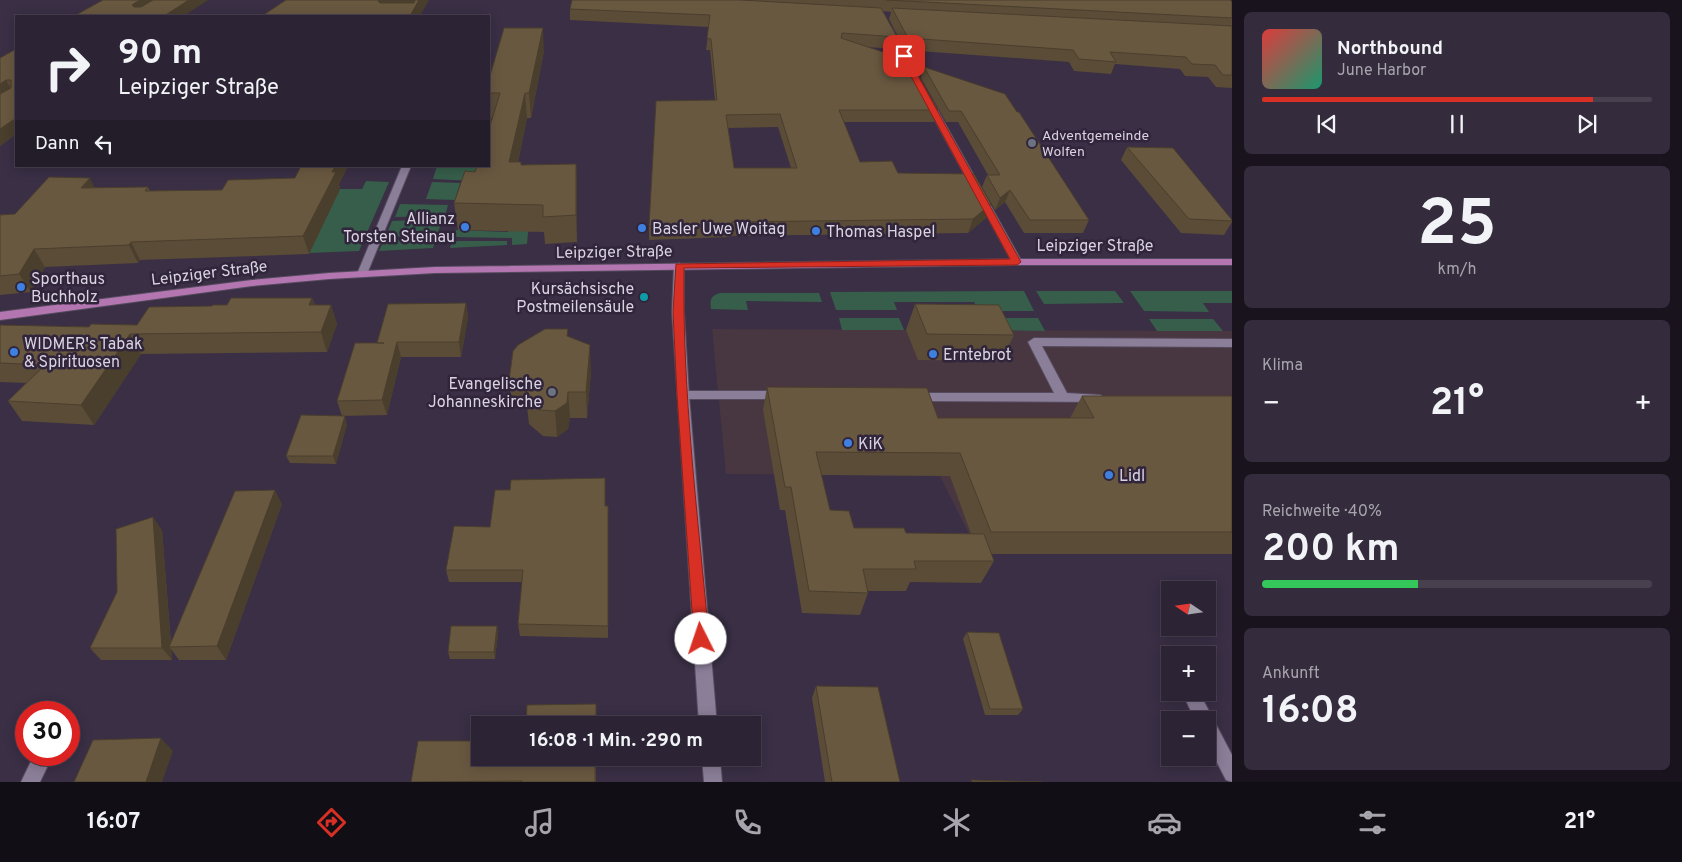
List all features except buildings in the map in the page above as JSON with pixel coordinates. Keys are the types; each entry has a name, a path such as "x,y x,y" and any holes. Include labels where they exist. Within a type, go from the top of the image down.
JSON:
{"main road":[{"name":"Leipziger Straße","path":"0,316 242,284 362,274 445,270 1017,262 1232,262"}],"street":[{"path":"884,15 885,23 1017,262"},
{"path":"362,274 406,167"},
{"path":"679,266 678,312 682,395 707,716"},
{"path":"1062,398 1034,342 1232,343"},
{"path":"682,395 799,396"},
{"path":"898,397 1112,399"},
{"path":"1216,743 1232,774"},
{"path":"30,782 38,766"},
{"path":"711,766 712,782"}],"shaded area":[{"path":"712,329 1232,331 1232,554 979,554 940,476 726,474"}],"green space":[{"path":"437,167 485,167 474,181 433,179"},
{"path":"366,181 389,182 359,251 309,253 340,189 362,189"},
{"path":"432,182 460,183 455,200 426,199"},
{"path":"516,200 531,200 527,244 512,245 512,238 453,237 456,230 508,232"},
{"path":"400,204 448,205 445,216 395,217"},
{"path":"443,219 436,237 386,236 392,221"},
{"path":"384,240 435,241 433,248 379,251"},
{"path":"452,241 507,241 507,245 450,248"},
{"path":"1024,291 1034,311 979,311 974,302 894,302 897,310 836,310 830,292"},
{"path":"1036,291 1115,291 1124,303 1044,304"},
{"path":"1130,291 1232,291 1232,303 1203,303 1209,312 1144,311"},
{"path":"720,293 819,293 822,302 746,301 748,310 711,309 711,299"},
{"path":"839,318 899,318 904,330 842,330"},
{"path":"982,318 1038,318 1045,331 988,330"},
{"path":"1149,319 1213,319 1223,331 1157,331"}],"place":[{"name":"Adventgemeinde Wolfen","path":"1032,143"},
{"name":"Allianz Torsten Steinau","path":"465,227"},
{"name":"Basler Uwe Woitag","path":"642,228"},
{"name":"Thomas Haspel","path":"816,231"},
{"name":"Sporthaus Buchholz","path":"21,287"},
{"name":"Kursächsische Postmeilensäule","path":"644,297"},
{"name":"WIDMER's Tabak & Spirituosen","path":"14,352"},
{"name":"Erntebrot","path":"933,354"},
{"name":"Evangelische Johanneskirche","path":"552,392"},
{"name":"KiK","path":"848,443"},
{"name":"Lidl","path":"1109,475"}],"route":[{"path":"701,639 682,395 678,312 679,266 1017,262 904,56"}]}
